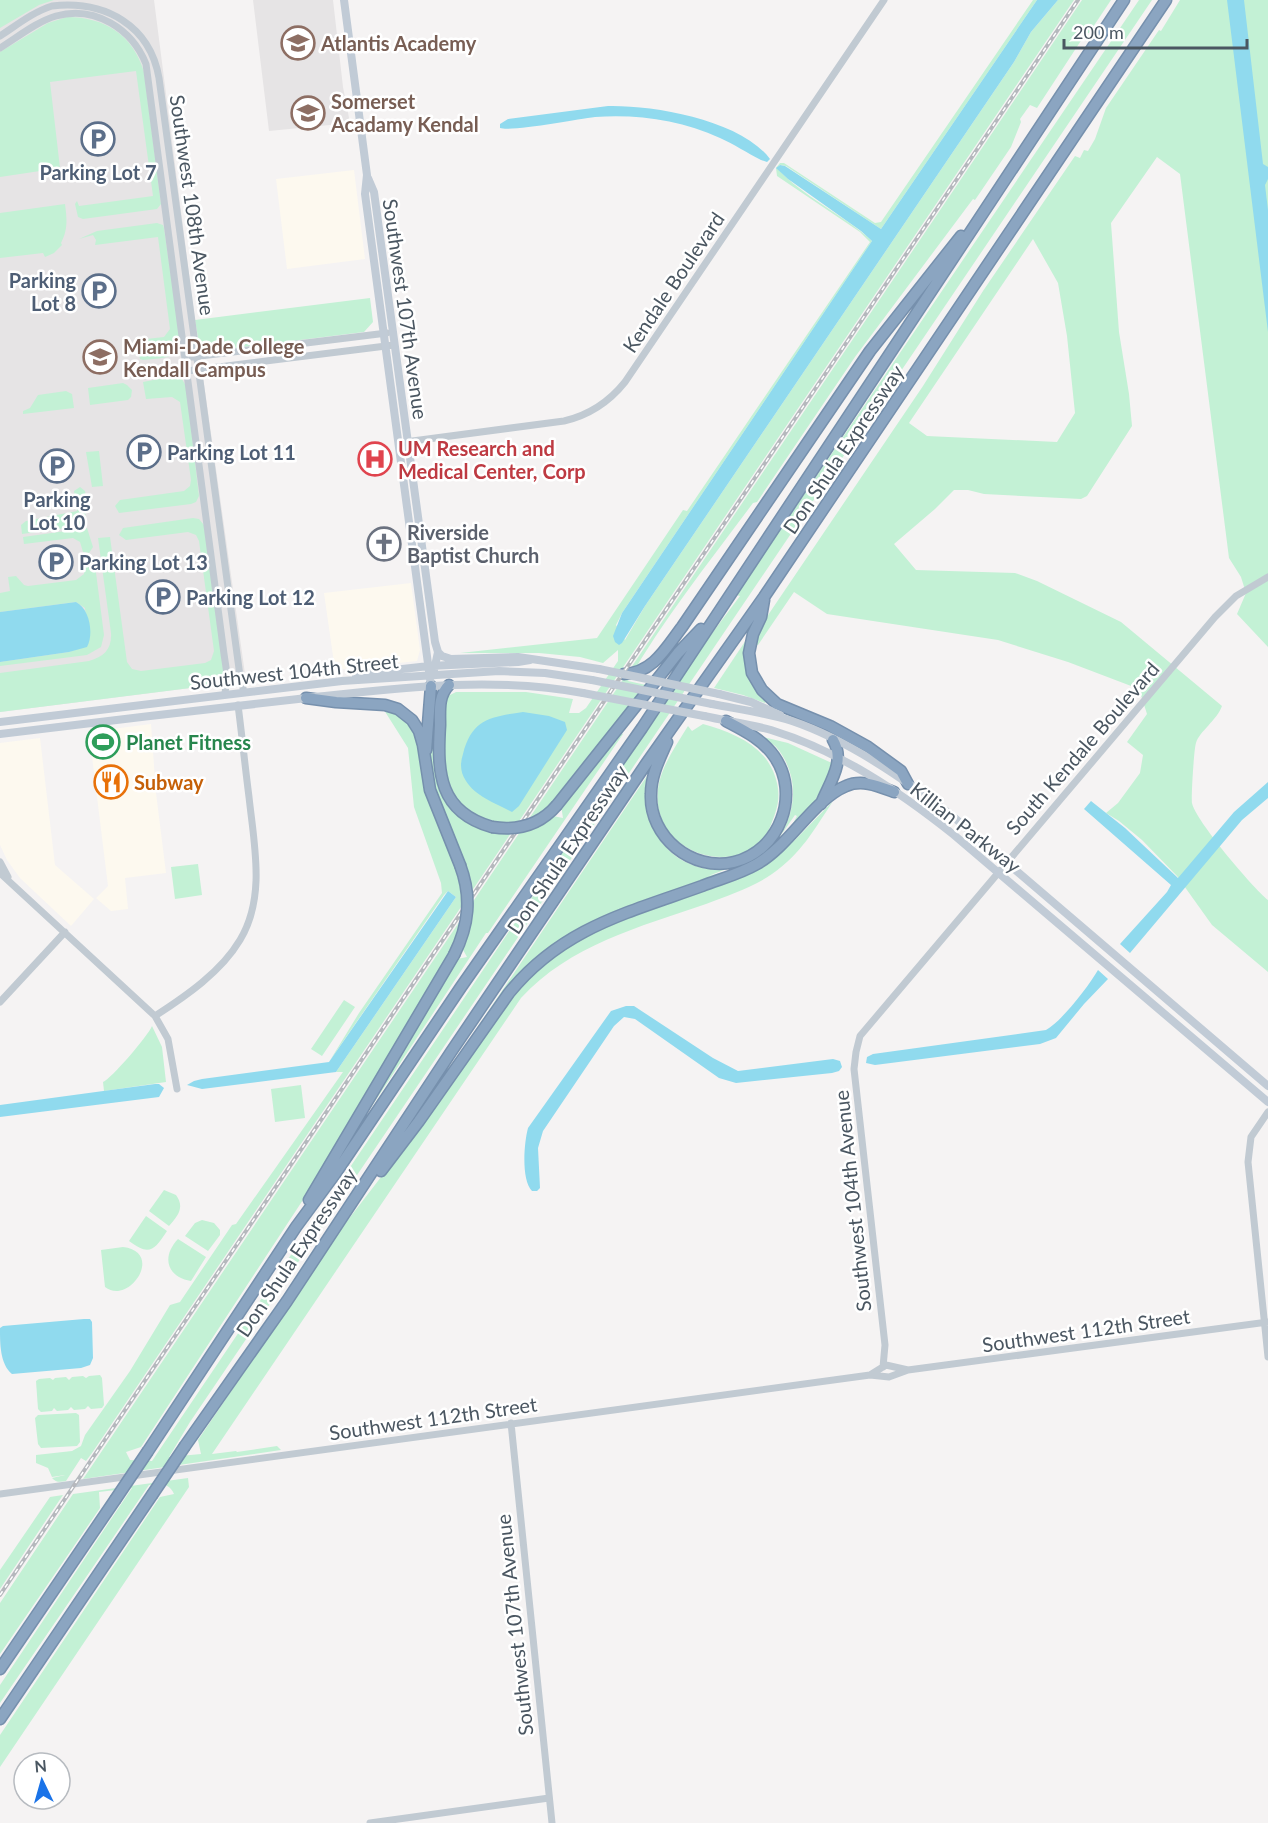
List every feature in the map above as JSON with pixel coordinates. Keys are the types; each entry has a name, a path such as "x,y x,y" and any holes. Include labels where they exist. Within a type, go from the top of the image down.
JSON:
{"highway":[{"name":"Don Shula Expressway","path":"0,1669 296,1227 335,1174 461,987 642,728 714,616 1125,0"},
{"name":"Don Shula Expressway","path":"0,1719 345,1215 451,1052 640,772 764,597 1166,0"},
{"path":"624,674 643,670 656,661 725,567 870,351 950,248 982,214"},
{"path":"764,597 762,617 753,634 749,652 752,673 762,690 777,704 830,726 868,747 901,771 908,784"},
{"path":"449,685 441,698 438,756 441,781 450,799 460,812 492,827 513,828 531,825 547,815 557,805 678,653 714,616"},
{"path":"425,757 431,686"},
{"path":"296,1227 311,1196 454,955 464,934 468,910 466,884 429,786 425,757 416,726 398,709 385,705 306,698"},
{"path":"676,722 654,773 651,794 654,816 664,836 680,852 700,861 722,863 734,862 754,854 771,839 782,820 786,797 784,776 774,756 758,739 726,721"},
{"path":"821,804 839,759 839,752 833,740"},
{"path":"345,1215 361,1198 419,1122 509,993 543,957 569,939 598,924 756,865 783,845 821,804 842,788 855,783 872,784 894,792"}],"main road":[{"name":"Southwest 107th Avenue","path":"344,0 367,175 365,194 403,442 432,670 431,686"},
{"name":"Southwest 107th Avenue","path":"403,442 438,652 432,670"},
{"path":"438,652 448,659 518,657 599,669 751,702 792,721"},
{"path":"432,670 530,660"},
{"name":"Southwest 104th Street","path":"0,722 432,670 521,672 592,680"},
{"name":"Killian Parkway","path":"592,680 792,721 879,765 950,814 1268,1086"},
{"name":"Southwest 104th Street","path":"0,734 238,705 431,686 523,684 583,693"},
{"name":"Killian Parkway","path":"583,693 752,725 783,734 839,759 894,792 941,825 1268,1102"},
{"path":"119,707 120,720"}],"street":[{"name":"Kendale Boulevard","path":"403,442 564,421 585,415 609,399 625,382 884,0"},
{"name":"Southwest 108th Avenue","path":"0,36 39,11 65,3 100,6 124,18 147,42 157,66 244,692"},
{"name":"Southwest 108th Avenue","path":"0,48 44,21 62,15 93,15 118,27 138,48 147,71 225,654 227,674 225,694"},
{"path":"186,358 388,333"},
{"path":"187,371 390,346"},
{"name":"South Kendale Boulevard","path":"856,1048 865,1028 1199,637 1236,596 1268,577"},
{"path":"155,1016 205,980 226,960 243,935 253,910 256,862 238,705"},
{"path":"0,862 9,879"},
{"path":"0,873 155,1016 168,1039 177,1089"},
{"path":"0,1002 65,932"},
{"name":"Southwest 104th Avenue","path":"856,1048 855,1073 888,1370"},
{"path":"1268,1112 1251,1137 1248,1162 1268,1357"},
{"name":"Southwest 112th Street","path":"0,1494 870,1375 888,1370 908,1370 1266,1322"},
{"name":"Southwest 107th Avenue","path":"511,1423 552,1823"},
{"path":"370,1823 549,1798"}],"shaded area":[{"name":"Miami-Dade College Kendall Campus","path":"0,0 154,0 195,320 246,681 0,712"},
{"name":"Atlantis Academy","path":"253,0 333,0 343,87 350,123 269,131"},
{"path":"354,170 365,259 287,269 276,179"},
{"path":"411,583 420,650 417,661 335,670 324,593"},
{"path":"151,724 156,793 166,873 125,878 128,909 111,911 96,898 108,886 89,732"},
{"path":"40,738 55,865 94,899 71,926 20,878 0,845 0,743"}],"green space":[{"path":"0,0 54,0 39,5 0,28"},
{"path":"1033,0 1037,0 881,229 786,166 780,165 777,168 799,188 849,222 872,241 622,613 616,625 625,640 645,606 1014,62 1031,32 1058,0 1074,0 92,1453 86,1461 81,1458 66,1481 55,1481 52,1478 65,1475 52,1477 48,1468 36,1463 36,1455 72,1451 81,1446 85,1435 130,1371 170,1305 180,1302 232,1225 236,1224 343,1072 336,1072 456,897 448,891 444,895 329,1062 359,1013 442,893 441,883 414,807 408,748 384,710 397,714 412,730 419,752 425,789 434,791 431,732 433,696 438,696 434,761 438,785 450,802 479,818 463,807 448,784 443,755 446,697 456,692 526,692 573,699 569,713 579,713 586,708 618,661 618,650 603,663 580,657 539,653 460,653 597,638 683,510 687,511 870,242 860,232 777,176 776,168 780,163 784,163 875,223 881,222"},
{"path":"1082,0 1111,0 1089,33 1086,33 1037,108 1030,105 1020,119 1021,122 1011,147 975,200 973,199 855,357 757,502 753,503 657,635 628,681 646,685 547,812 563,818 561,805 619,732 623,734 486,933 364,1118 457,959 467,957 462,948 316,1180 141,1447 126,1452 130,1460 152,1461 692,660 740,596 736,595 1139,0 1152,0 190,1422 169,1457 201,1454 198,1440 341,1229 398,1155 504,1004 533,971 590,932 733,878 795,840 833,801 813,832 791,858 764,879 740,891 631,930 583,951 561,964 521,998 212,1454 277,1446 281,1450 83,1479"},
{"path":"1180,0 1268,0 1268,647 1237,614 1246,593 1241,577 1229,558 1180,174 1157,157 1111,223 1119,332 1132,426 1087,496 1081,499 984,494 968,490 954,490 894,544 916,570 1015,573 1037,581 1121,622 1222,706 1196,743 1192,803 1213,838 1238,869 1268,900 1268,972 1212,925 1177,876 1142,840 1106,813 1118,803 1140,773 1143,755 1127,742 1147,714 1139,689 1068,662 998,640 827,614 794,592 758,645 754,644 762,624 923,386 983,291 1075,156 1080,158 1084,150 1088,151 1095,139 1106,108 1159,30 1161,31","holes":["1033,239 1058,283 1067,336 1075,413 1057,442 927,436 909,423"]},
{"path":"67,17 94,20 116,31 125,38 139,59 144,72 161,204 157,209 83,219 78,217 75,204 77,201 79,206 153,196 136,71 50,82 60,168 0,177 0,52 48,23"},
{"path":"65,204 65,234 62,245 54,253 45,257 43,253 0,258 0,213"},
{"path":"157,223 163,225 164,228 181,346 170,356 143,360 140,359 137,344 146,339 164,337 170,329 158,237 95,245 96,240 93,235 79,239 97,231"},
{"path":"370,298 373,322 364,332 212,351 205,350 199,344 195,320"},
{"path":"174,376 182,379 186,386 199,496 196,502 191,504 119,513 115,506 120,500 184,491 190,486 180,402 172,397 146,399 143,382"},
{"path":"123,383 132,390 128,400 90,405 88,388"},
{"path":"66,391 72,394 74,408 23,414 23,411 30,408 38,395"},
{"path":"99,451 103,486 92,487 86,452"},
{"path":"80,487 85,491 88,510 85,511 87,525 22,534 21,525 26,521 77,511 74,491"},
{"path":"199,519 204,525 224,676 222,684 0,712 0,673 89,661 106,652 110,644 111,633 98,538 110,537 127,662 132,669 141,671 205,663 211,660 214,651 199,541 196,535 188,532 126,540 119,535 123,528"},
{"path":"87,528 93,547 89,553 83,552 80,542 73,538 24,544 23,537"},
{"path":"89,560 95,565 104,635 101,647 87,655 0,666 0,662 69,652 88,645 85,608 76,602 0,612 0,593 10,591 8,577 16,576 28,586 76,580 84,574 84,564"},
{"path":"748,637 747,645 766,700 765,703 714,688"},
{"path":"703,724 749,743 767,760 777,783 778,800 770,827 758,844 740,854 720,857 700,853 681,844 667,829 658,808 659,783 667,760 688,726 692,731"},
{"path":"763,737 788,743 834,764 813,805 790,829 797,816 795,815 779,838 792,804 792,781 784,758 775,746"},
{"path":"647,776 649,813 662,843 688,863 724,870 708,876 728,871 728,874 567,937 480,1030 477,1028"},
{"path":"198,864 202,895 175,899 171,867"},
{"path":"344,1000 355,1007 322,1056 311,1049"},
{"path":"152,1026 162,1047 166,1082 104,1091 103,1082 129,1057"},
{"path":"301,1085 305,1118 275,1122 271,1089"},
{"path":"164,1190 176,1195 180,1204 178,1215 169,1226 149,1211"},
{"path":"146,1216 167,1231 155,1247 146,1250 129,1241"},
{"path":"202,1220 214,1223 220,1230 220,1235 208,1251 185,1236 195,1223"},
{"path":"178,1239 206,1257 191,1281 176,1275 169,1265 169,1253"},
{"path":"123,1247 135,1251 141,1258 142,1267 139,1276 132,1284 114,1291 105,1287 101,1250"},
{"path":"100,1375 104,1405 102,1408 91,1409 88,1406 85,1409 74,1410 71,1407 68,1410 57,1411 54,1408 52,1411 41,1412 38,1409 36,1381 39,1379 53,1380 66,1377 69,1380 72,1377 86,1378"},
{"path":"76,1413 79,1415 80,1442 77,1446 41,1448 38,1444 35,1418 38,1415"},
{"path":"188,1478 189,1487 0,1767 0,1735 160,1497 174,1494 170,1487 149,1485 0,1703 0,1685 132,1488 99,1492 100,1508 0,1654 0,1603 73,1494"},
{"path":"63,1495 0,1589 0,1570 50,1497"}],"water":[{"path":"1037,0 1058,0 1031,32 1014,62 619,645 613,636 622,613 872,241 776,168 780,165 785,166 881,229"},
{"path":"1227,0 1244,0 1263,164 1268,167 1268,179 1265,185 1268,210 1268,332"},
{"path":"608,106 649,108 718,125 757,145 770,159 767,162 761,160 725,140 690,127 627,116 595,117 531,127 500,128 500,124 508,119"},
{"path":"76,602 85,610 89,622 90,635 87,647 69,652 0,662 0,612"},
{"path":"523,712 549,716 565,722 567,730 519,806 512,812 487,799 470,786 463,774 461,761 467,742 477,727 492,718"},
{"path":"1268,782 1268,798 1242,820 1130,953 1120,944 1171,885 1084,809 1091,801 1125,828 1178,878 1234,812"},
{"path":"448,891 456,897 336,1072 202,1089 187,1085 202,1079 329,1062"},
{"path":"1098,970 1108,979 1056,1038 1040,1044 875,1065 866,1063 867,1057 873,1054 1046,1030 1067,1012"},
{"path":"634,1006 713,1058 738,1071 833,1059 840,1061 842,1067 839,1071 832,1073 736,1083 719,1078 635,1019 624,1017 614,1026 543,1131 538,1148 540,1188 532,1191 526,1179 525,1170 525,1143 528,1128 611,1011"},
{"path":"155,1084 164,1088 159,1097 0,1117 0,1105"},
{"path":"90,1319 92,1322 93,1358 90,1365 81,1368 12,1374 8,1370 2,1353 0,1328"}],"railway":[{"path":"0,1595 1078,0"}],"place":[{"name":"Atlantis Academy","path":"298,43"},
{"name":"Somerset Acadamy Kendal","path":"308,113"},
{"name":"Parking Lot 7","path":"98,139"},
{"name":"Parking Lot 8","path":"99,291"},
{"name":"Miami-Dade College Kendall Campus","path":"100,357"},
{"name":"Parking Lot 11","path":"144,452"},
{"name":"UM Research and Medical Center, Corp","path":"375,459"},
{"name":"Parking Lot 10","path":"57,466"},
{"name":"Riverside Baptist Church","path":"384,544"},
{"name":"Parking Lot 13","path":"56,562"},
{"name":"Parking Lot 12","path":"163,597"},
{"name":"Planet Fitness","path":"103,742"},
{"name":"Subway","path":"111,782"}]}
